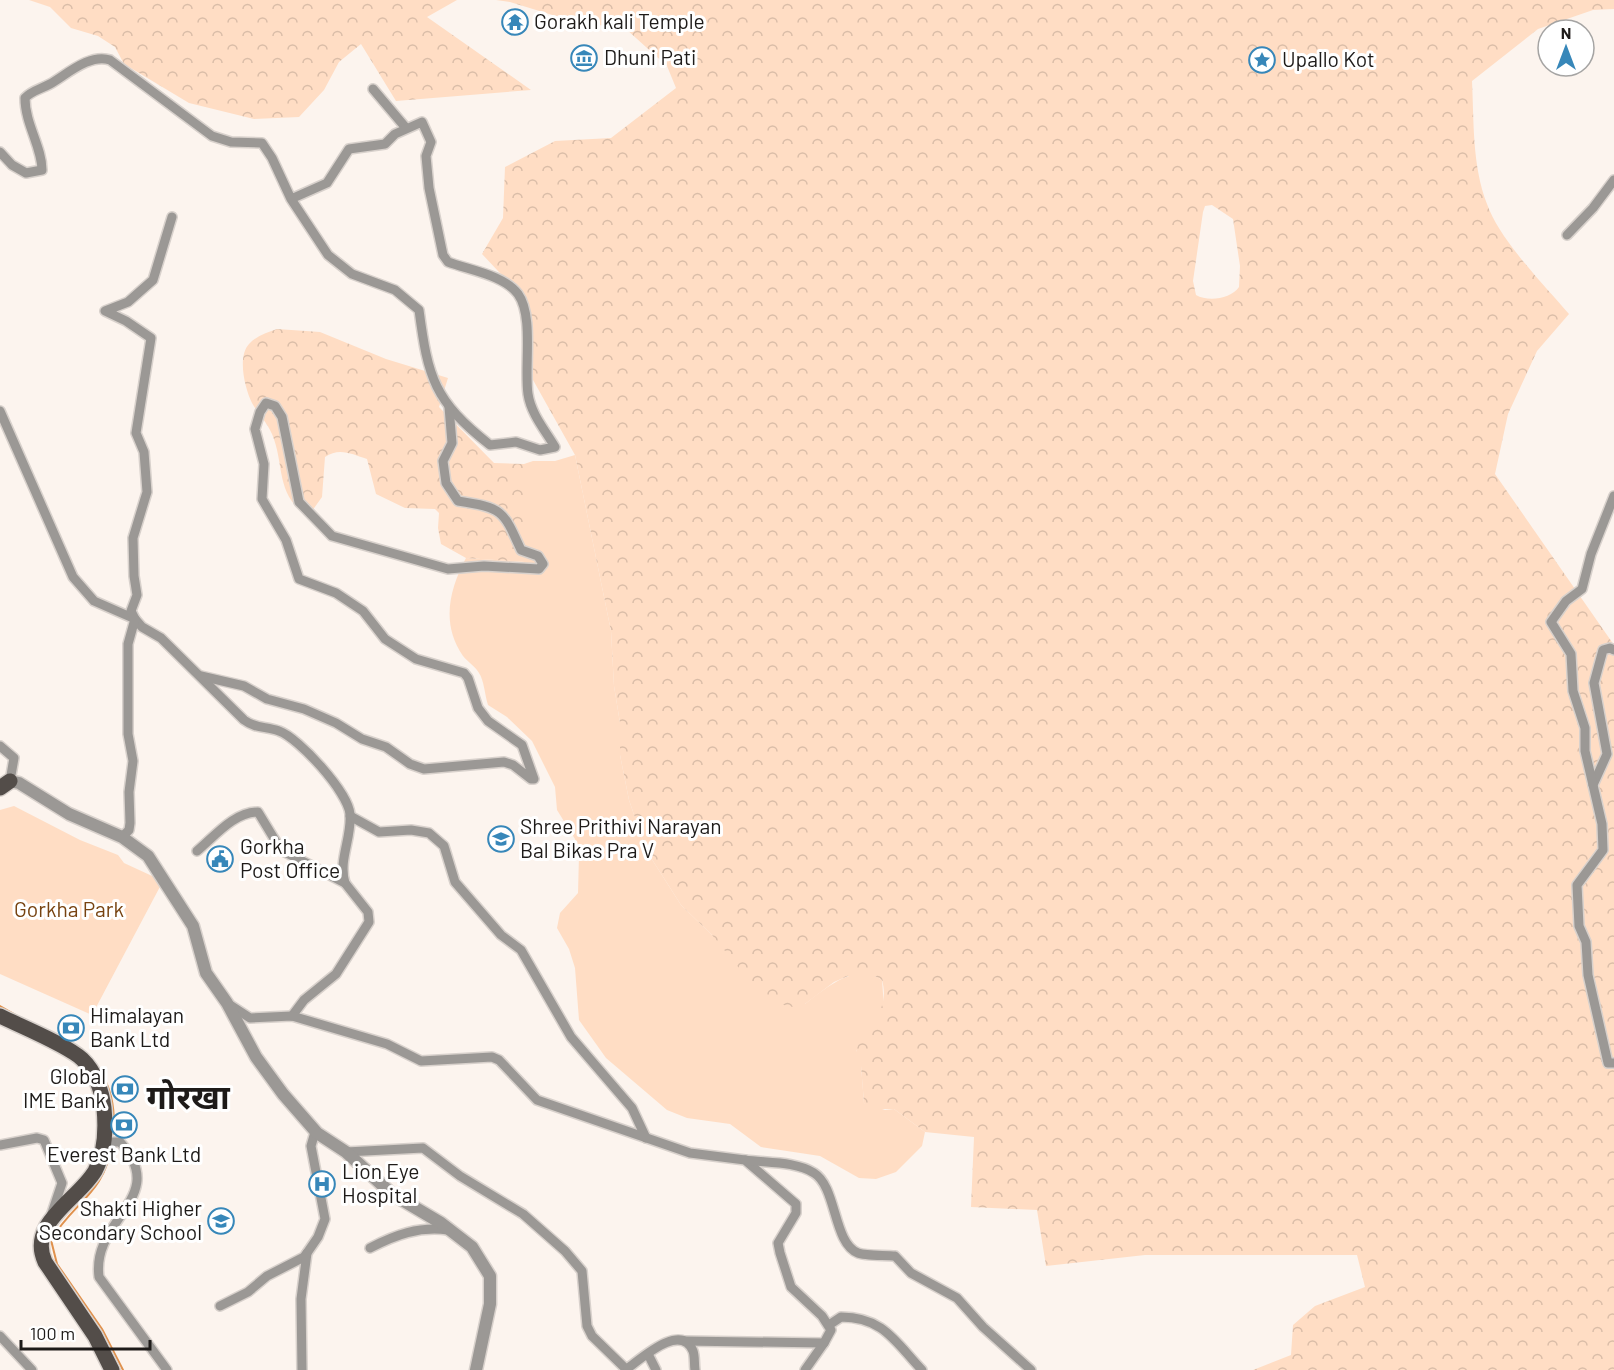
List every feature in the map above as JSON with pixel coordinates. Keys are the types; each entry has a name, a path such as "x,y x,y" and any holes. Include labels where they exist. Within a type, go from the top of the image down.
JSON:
{"main road":[{"path":"0,1016 84,1060 103,1096 104,1142 95,1170 49,1223 40,1241 40,1252 95,1336 112,1370"}],"street":[{"path":"0,152 12,165 26,173 42,170 42,160 31,132 25,98 60,79 71,69 103,57 126,69 212,136 231,142 262,143 273,158 291,199 328,255 352,274 395,290 419,310 430,375 449,407 464,425 490,444 516,442 540,450 555,447 534,414 528,395 526,310 518,294 503,283 448,262 443,255 433,217 429,188 426,156 432,142 422,122 406,128 385,144 349,149 327,183 291,199"},
{"path":"373,89 406,128"},
{"path":"1567,235 1593,208 1614,180"},
{"path":"172,217 153,280 128,302 105,311 126,321 151,338 136,433 144,452 147,492 133,538 137,595 131,611 135,619 142,627 161,638 184,663 201,676 253,727 278,730 291,737 329,774 350,816 379,832 411,830 429,833 444,846 455,882 501,935 522,950 571,1037 632,1107 646,1138"},
{"path":"201,676 243,686 267,699 304,709 336,723 362,739 386,747 410,764 424,769 504,762 513,765 534,779 522,745 488,721 478,708 468,678 464,673 417,659 385,639 363,612 336,593 299,579 286,540 262,498 264,464 255,429 260,412 266,403 275,406 282,417 299,502 332,536 448,569 484,566 539,568 543,564 538,556 521,550 505,516 487,506 458,501 447,483 443,461 452,443 449,407"},
{"path":"0,411 73,577 94,601 135,619"},
{"path":"1614,496 1591,554 1582,589 1566,601 1551,622 1571,654 1573,691 1584,728 1585,751 1602,824 1603,850 1577,885 1579,926 1586,942 1588,975 1608,1063 1614,1063"},
{"path":"122,837 129,830 130,823 129,792 133,761 128,734 128,644 135,619"},
{"path":"1593,785 1607,754 1594,682 1603,650 1610,648 1614,650"},
{"path":"0,746 14,758 5,784 19,783 69,814 122,837 148,856 198,937 198,947 206,973 227,1003 256,1057 315,1132 346,1152 392,1194 450,1230 472,1247 490,1276 490,1304 476,1370"},
{"path":"197,851 235,818 248,812 258,812 281,850 345,883"},
{"path":"292,1016 303,1000 336,974 369,922 368,912 345,883 342,874 350,816"},
{"path":"227,1003 250,1018 292,1016 387,1044 422,1061 492,1057 499,1060 537,1100 690,1154 794,1166 814,1172 824,1182 849,1246 859,1253 895,1256 911,1273 957,1298 983,1327 1032,1370"},
{"path":"220,1306 249,1292 267,1276 304,1257 318,1237 325,1219 311,1146 315,1132"},
{"path":"0,1145 37,1138 44,1140 50,1149 62,1183 49,1223"},
{"path":"104,1142 120,1142 133,1157 138,1180 131,1200 101,1249 97,1264 99,1277 167,1370"},
{"path":"346,1152 423,1148 460,1176 523,1214 565,1251 582,1271 587,1326 591,1336 606,1352 628,1369 670,1341 824,1343"},
{"path":"745,1160 796,1204 796,1213 778,1243 780,1253 791,1287 830,1325 831,1330 805,1370"},
{"path":"370,1248 393,1236 430,1227 450,1230"},
{"path":"302,1370 301,1299 307,1253"},
{"path":"830,1325 841,1317 872,1323 890,1333 922,1370"},
{"path":"0,1336 32,1370"},
{"path":"685,1341 693,1351 695,1370"},
{"path":"648,1354 656,1370"}],"green space":[{"path":"29,0 457,0 427,17 531,90 396,101 361,44 339,62 324,90 299,117 254,119 189,103 124,64 115,47 98,36 71,28 50,7"},
{"path":"496,0 1614,0 1614,9 1593,10 1570,18 1536,18 1536,31 1472,81 1476,159 1487,204 1501,232 1512,247 1569,314 1537,351 1508,414 1495,474 1614,645 1614,1370 1253,1370 1291,1355 1293,1325 1315,1306 1365,1287 1357,1255 1145,1255 1046,1266 1037,1210 971,1207 974,1137 925,1132 894,1109 872,1109 864,1103 861,1066 856,1061 856,1051 882,1005 884,994 882,980 875,976 848,976 834,982 805,1004 793,1007 779,1004 747,978 712,935 681,905 646,850 629,800 620,755 620,723 614,686 611,631 575,455 528,371 528,303 482,254 503,218 505,167 555,141 611,138 676,88 667,66 626,29 572,21 510,2","holes":["1212,205 1233,219 1240,266 1239,287 1231,294 1219,298 1196,295 1193,281 1205,206"]},
{"path":"277,329 320,332 386,359 448,378 439,407 494,463 524,464 525,562 466,558 441,544 438,528 439,513 435,509 405,508 376,494 367,459 351,454 335,452 325,457 322,497 312,511 300,511 287,493 272,434 252,403 243,373 243,357 249,344"},
{"path":"575,455 611,631 614,686 620,723 620,755 629,800 646,850 681,905 712,935 805,1004 831,985 851,975 872,975 882,980 884,1007 856,1051 861,1065 864,1103 885,1110 894,1109 925,1132 922,1146 896,1172 876,1179 859,1178 820,1156 761,1147 730,1124 687,1118 667,1110 606,1058 579,1020 575,968 569,949 557,928 560,913 578,893 579,855 575,839 557,810 555,787 532,741 507,717 488,705 481,676 463,656 456,644 450,619 455,582 466,558 524,562 524,464 533,461 555,461"},
{"name":"Gorkha Park","path":"14,806 80,840 118,855 124,863 163,881 92,1015 0,974 0,810"}],"waterway":[{"path":"0,1006 21,1018"},
{"path":"59,1036 85,1053 103,1076 112,1103 113,1134"},
{"path":"112,1144 108,1161 95,1187 51,1240 57,1264 102,1329 123,1370"}],"place":[{"name":"Gorakh kali Temple","path":"515,22"},
{"name":"Dhuni Pati","path":"584,58"},
{"name":"Upallo Kot","path":"1262,60"},
{"name":"Shree Prithivi Narayan Bal Bikas Pra V","path":"501,839"},
{"name":"Gorkha Post Office","path":"220,859"},
{"name":"Himalayan Bank Ltd","path":"71,1028"},
{"name":"Global IME Bank","path":"125,1089"},
{"name":"Everest Bank Ltd","path":"124,1125"},
{"name":"Lion Eye Hospital","path":"322,1184"},
{"name":"Shakti Higher Secondary School","path":"221,1221"}],"district":[{"name":"गोरखा","path":"188,1097"}]}
